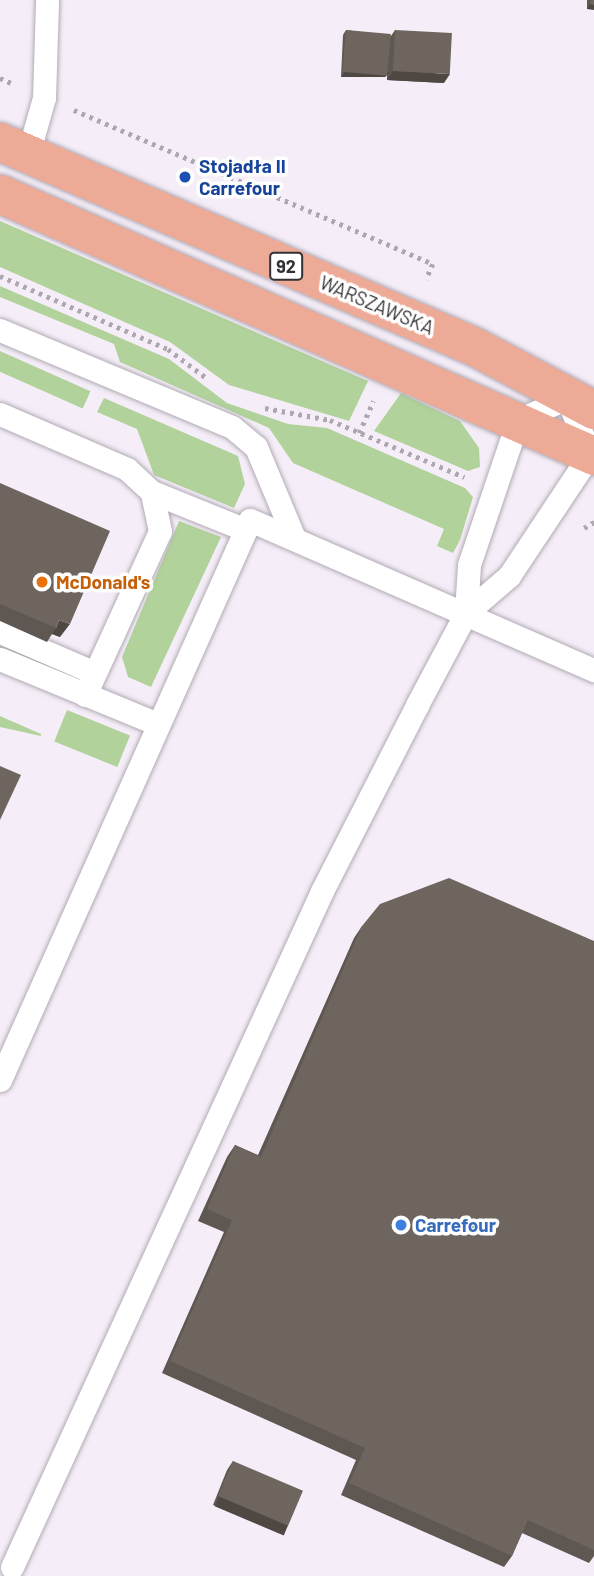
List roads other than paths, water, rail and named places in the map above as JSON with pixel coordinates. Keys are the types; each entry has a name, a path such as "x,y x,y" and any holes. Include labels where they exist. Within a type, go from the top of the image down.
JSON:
{"main road":[{"name":"WARSZAWSKA","path":"14,148 475,347 581,404"},
{"name":"92","path":"0,194 518,420 592,455"}],"lane":[{"path":"14,148 44,98 47,0"},
{"path":"0,330 232,427 256,447 294,538"},
{"path":"15,1569 322,891 466,613 509,576 592,455 581,404 518,420 469,565 466,613"},
{"path":"0,414 127,469 152,492 246,530"},
{"path":"85,695 160,531 152,492"},
{"path":"0,1080 250,520 594,670"},
{"path":"0,632 95,673"},
{"path":"0,659 158,724"}],"place":[{"name":"Stojadła II Carrefour","path":"185,177"},
{"name":"McDonald's","path":"42,582"},
{"name":"Carrefour","path":"401,1225"}]}
